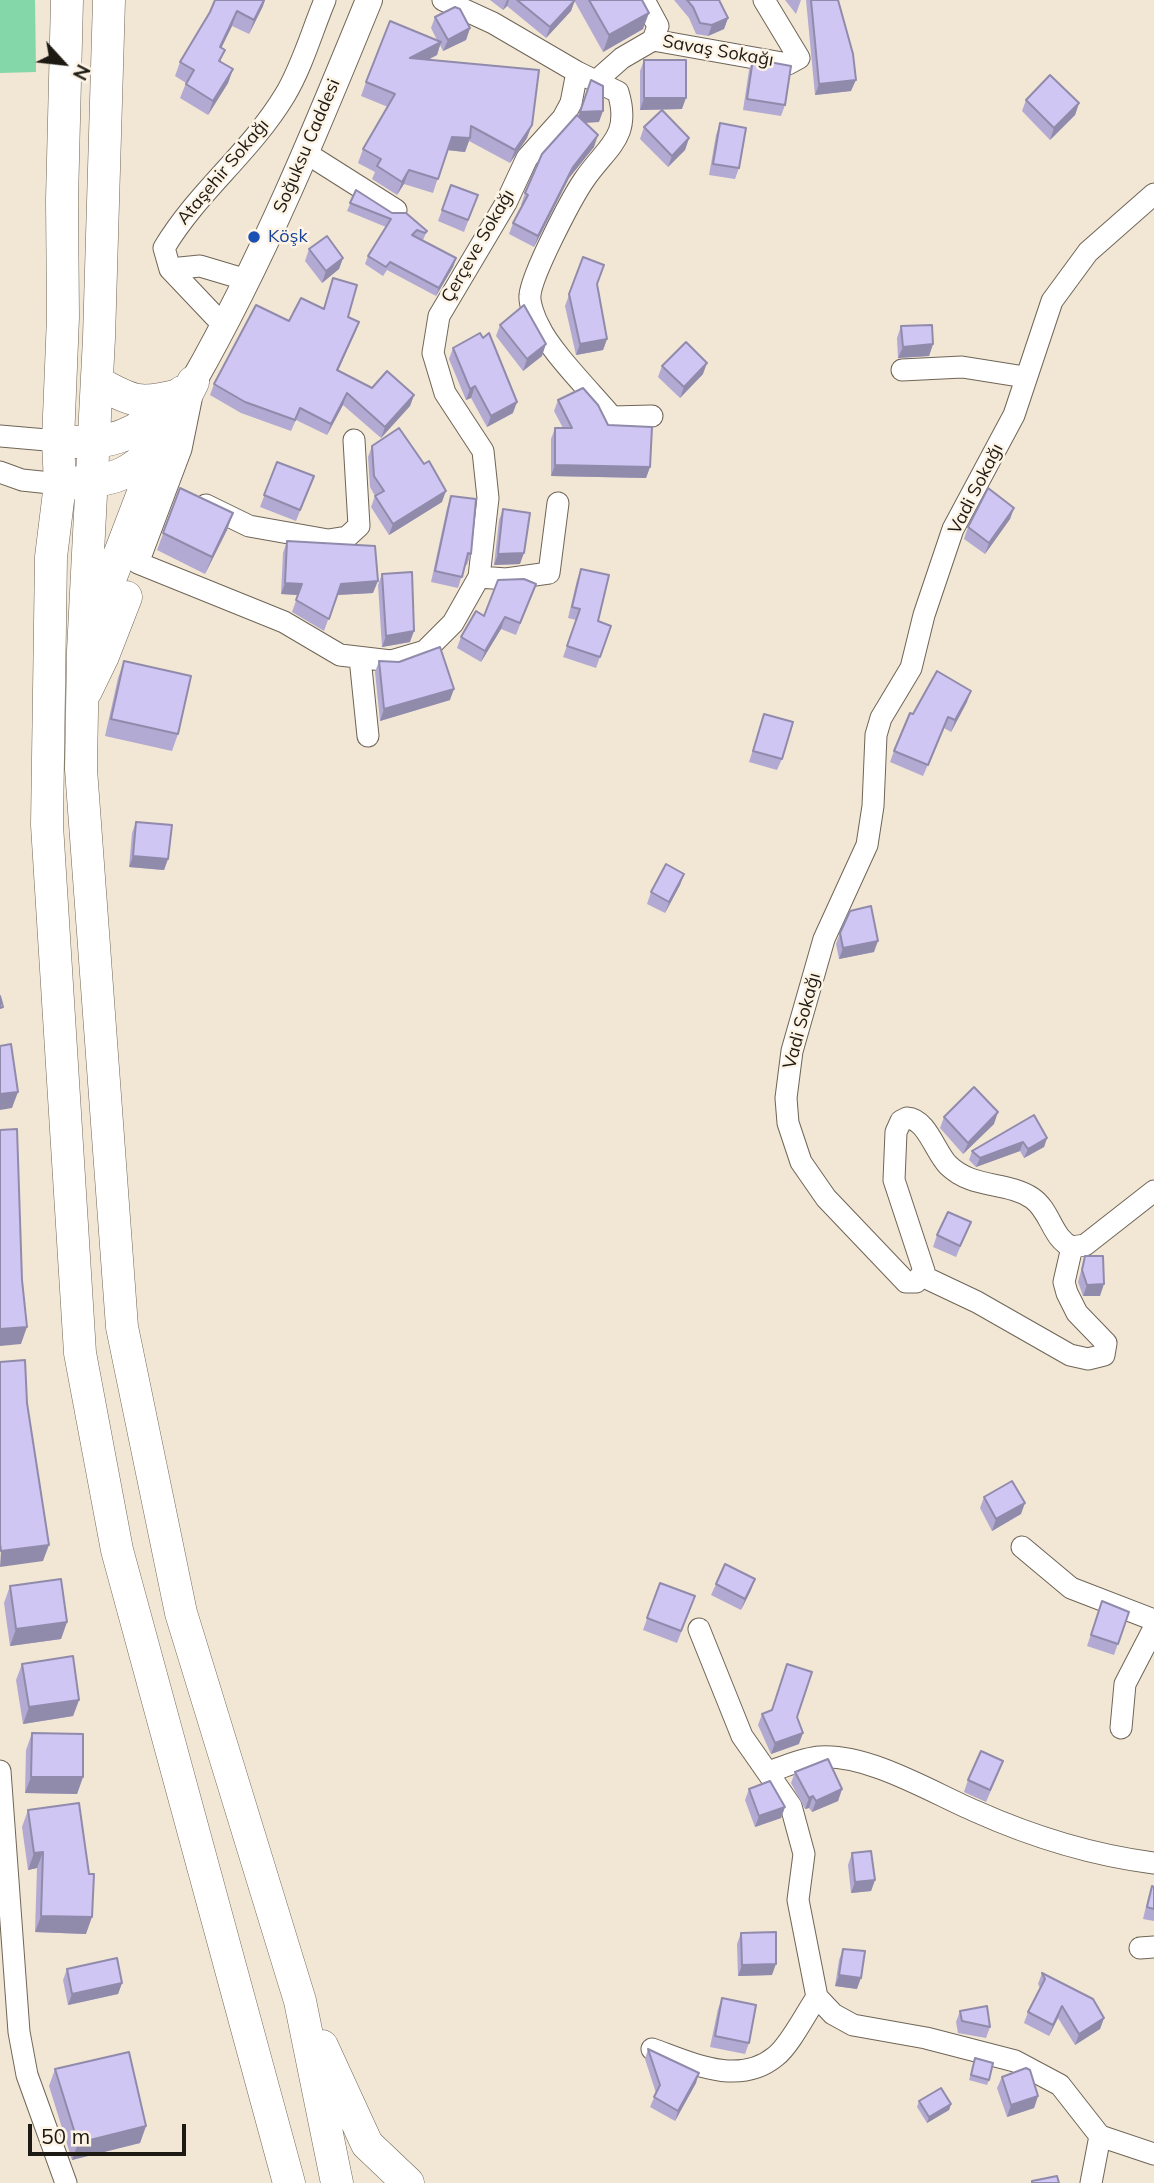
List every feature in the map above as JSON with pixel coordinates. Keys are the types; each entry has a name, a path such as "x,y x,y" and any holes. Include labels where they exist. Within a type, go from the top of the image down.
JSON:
{"highway":[{"path":"67,0 62,200 63,317 58,441 60,484 51,558 47,825 80,1353 117,1550 287,2180"},
{"path":"109,0 97,382 83,652 80,769 122,1327 181,1613 300,2001 337,2183"},
{"path":"97,382 136,401 147,403 187,388"},
{"path":"58,441 94,443 123,438 187,388"},
{"path":"83,652 162,443 187,388"},
{"path":"60,484 92,482 133,470 162,443"},
{"path":"82,698 103,656 138,563"},
{"path":"300,2001 367,2144 408,2183"}],"main road":[{"name":"Soğuksu Caddesi","path":"187,388 225,327 306,153 369,0"}],"street":[{"name":"Ataşehir Sokağı","path":"170,269 164,248 184,214 246,149 286,94 325,0"},
{"path":"443,0 492,23 618,92 624,111 619,134 579,188 557,228 529,296 539,327 612,417 652,416"},
{"path":"586,76 653,40 658,26 644,0"},
{"name":"Savaş Sokağı","path":"653,40 788,64 799,58 764,0"},
{"name":"Çerçeve Sokağı","path":"138,563 284,622 340,655 391,661 425,651 453,623 479,577 488,498 483,451 445,393 433,353 439,316 506,203 527,158 542,144 567,111 586,76"},
{"path":"306,153 396,210"},
{"name":"Vadi Sokağı","path":"922,1276 911,1283 900,1278 811,1180 797,1152 788,1123 787,1074 824,939 867,845 873,806 876,735 881,718 911,668 924,615 953,528 1014,415 1052,301 1065,280 1102,238 1154,194"},
{"path":"170,269 200,266 247,280"},
{"path":"170,269 225,327"},
{"path":"902,370 962,367 1025,377"},
{"name":"Soğuksu Caddesi","path":"138,563 168,487 188,424 187,388"},
{"path":"0,436 58,441"},
{"path":"168,487 249,526 328,540 347,537 359,526 354,440"},
{"path":"0,472 22,480 60,484"},
{"path":"479,577 506,579 549,573 558,503"},
{"path":"360,657 368,736"},
{"path":"1072,1247 1064,1282 1077,1312 1107,1343 1104,1355 1096,1359 1070,1355 1002,1314 922,1276 923,1266 894,1180 896,1132 901,1121 907,1118 921,1124 947,1163 965,1178 1013,1189 1035,1200 1049,1214 1061,1240 1072,1247 1085,1245 1154,1191"},
{"path":"1022,1547 1071,1588 1154,1619"},
{"path":"1121,1728 1125,1684 1154,1628"},
{"path":"699,1629 742,1736 791,1806 804,1854 798,1900 817,1997 833,2014 853,2025 926,2038 1016,2061 1060,2085 1100,2136 1154,2154"},
{"path":"768,1772 819,1757 846,1760 908,1778 975,1811 1060,1845 1116,1858 1154,1863"},
{"path":"0,1771 9,2031 66,2183"},
{"path":"652,2049 716,2071 747,2070 777,2056 817,1997"},
{"path":"1091,2183 1100,2136"}],"green space":[{"path":"0,0 35,0 36,72 0,73"}],"building":[{"path":"215,0 264,0 254,20 237,11 220,47 225,50 219,61 233,69 213,101 186,84 194,70 180,62"},
{"path":"517,0 575,0 550,27"},
{"path":"589,0 642,0 649,13 609,35"},
{"path":"687,0 719,0 728,18 712,25 700,23"},
{"path":"811,0 838,0 853,54 856,80 819,84"},
{"path":"455,7 460,9 470,28 448,40 435,17"},
{"path":"390,21 441,42 410,58 539,70 532,125 515,150 471,126 470,138 452,137 438,179 409,170 402,182 377,166 381,159 363,149 395,94 366,82"},
{"path":"753,59 791,66 785,105 747,99"},
{"path":"644,60 686,60 686,98 644,98"},
{"path":"1050,75 1079,103 1054,128 1026,100"},
{"path":"591,80 603,86 603,111 580,112"},
{"path":"662,110 689,138 672,156 644,127"},
{"path":"577,115 598,135 573,167 538,236 513,223 528,195 525,193 542,154"},
{"path":"720,123 746,128 739,168 713,164"},
{"path":"451,185 478,195 468,220 442,210"},
{"path":"356,190 392,213 406,213 427,231 425,233 417,230 412,235 456,258 439,288 390,262 386,267 368,256 391,219 350,203"},
{"path":"327,236 343,258 326,271 309,249"},
{"path":"583,257 604,265 597,284 607,339 580,344 569,294"},
{"path":"333,278 357,285 348,317 359,322 337,370 372,388 387,371 414,395 385,427 347,393 331,424 300,408 295,420 245,402 214,384 256,305 289,321 301,298 324,309"},
{"path":"524,305 546,344 527,359 500,325"},
{"path":"932,325 933,344 903,347 901,326"},
{"path":"480,333 483,338 489,333 517,402 491,416 475,386 470,389 453,348"},
{"path":"686,342 707,363 684,387 662,366"},
{"path":"583,388 598,405 608,425 652,427 650,467 555,465 555,428 572,428 558,400"},
{"path":"399,428 424,464 429,461 446,491 393,524 375,496 384,491 374,476 372,446"},
{"path":"277,462 314,476 300,510 264,495"},
{"path":"180,488 233,513 212,557 163,533"},
{"path":"988,488 1014,508 989,543 968,527"},
{"path":"451,496 476,499 471,554 468,553 462,577 435,571"},
{"path":"503,509 530,513 524,553 498,554"},
{"path":"287,541 375,546 378,581 341,584 329,619 296,600 302,584 285,583"},
{"path":"581,569 609,575 598,621 611,626 600,657 567,646 580,609 572,607"},
{"path":"412,572 414,631 386,636 382,574"},
{"path":"524,579 536,584 520,623 505,617 485,651 461,637 476,611 484,616 498,580"},
{"path":"440,647 454,689 384,709 379,661 399,662"},
{"path":"124,661 191,676 178,734 111,719"},
{"path":"937,671 971,691 955,720 948,717 928,765 894,751 910,713 913,714"},
{"path":"764,714 793,722 782,759 753,751"},
{"path":"136,822 172,825 168,859 133,856"},
{"path":"666,864 684,874 669,902 651,892"},
{"path":"871,906 878,941 843,948 840,933 850,911"},
{"path":"11,1044 18,1092 0,1094 0,1046"},
{"path":"974,1087 998,1112 968,1143 944,1117"},
{"path":"1034,1115 1047,1138 1028,1149 1023,1142 980,1158 972,1151"},
{"path":"17,1129 22,1280 27,1327 0,1329 0,1130"},
{"path":"948,1212 971,1222 960,1246 937,1235"},
{"path":"1085,1256 1103,1256 1104,1284 1087,1285 1082,1270"},
{"path":"25,1360 27,1403 49,1545 1,1551 0,1362"},
{"path":"1012,1481 1025,1503 996,1519 984,1497"},
{"path":"725,1564 755,1579 745,1599 716,1584"},
{"path":"61,1579 67,1622 16,1629 10,1586"},
{"path":"660,1583 695,1596 681,1631 647,1618"},
{"path":"1102,1601 1129,1612 1118,1644 1091,1635"},
{"path":"73,1656 79,1700 29,1707 22,1664"},
{"path":"787,1664 812,1672 797,1717 803,1733 775,1743 762,1714 772,1710"},
{"path":"32,1733 83,1734 83,1777 31,1777"},
{"path":"981,1751 1003,1761 990,1790 968,1780"},
{"path":"828,1759 842,1789 816,1801 813,1796 809,1798 795,1772"},
{"path":"770,1781 785,1807 759,1816 749,1789"},
{"path":"79,1803 89,1874 94,1874 92,1917 41,1916 43,1852 34,1853 28,1810"},
{"path":"871,1851 875,1880 855,1882 852,1853"},
{"path":"1152,1886 1154,1887 1154,1909 1147,1907"},
{"path":"776,1932 776,1964 742,1965 741,1933"},
{"path":"843,1949 865,1951 861,1978 839,1975"},
{"path":"117,1958 122,1983 72,1994 67,1969"},
{"path":"1042,1973 1093,1999 1104,2018 1079,2034 1062,2006 1053,2025 1028,2012 1045,1979"},
{"path":"722,1998 756,2005 749,2043 715,2036"},
{"path":"987,2006 990,2027 962,2021 960,2011"},
{"path":"648,2049 699,2073 678,2111 654,2097 660,2085"},
{"path":"129,2052 146,2126 78,2143 55,2069"},
{"path":"975,2058 993,2063 989,2080 971,2075"},
{"path":"1026,2068 1030,2070 1038,2096 1011,2105 1002,2077"},
{"path":"941,2088 951,2104 929,2117 919,2101"},
{"path":"1057,2176 1059,2183 1032,2183 1032,2181"}],"place":[{"name":"Köşk","path":"254,237"}]}
